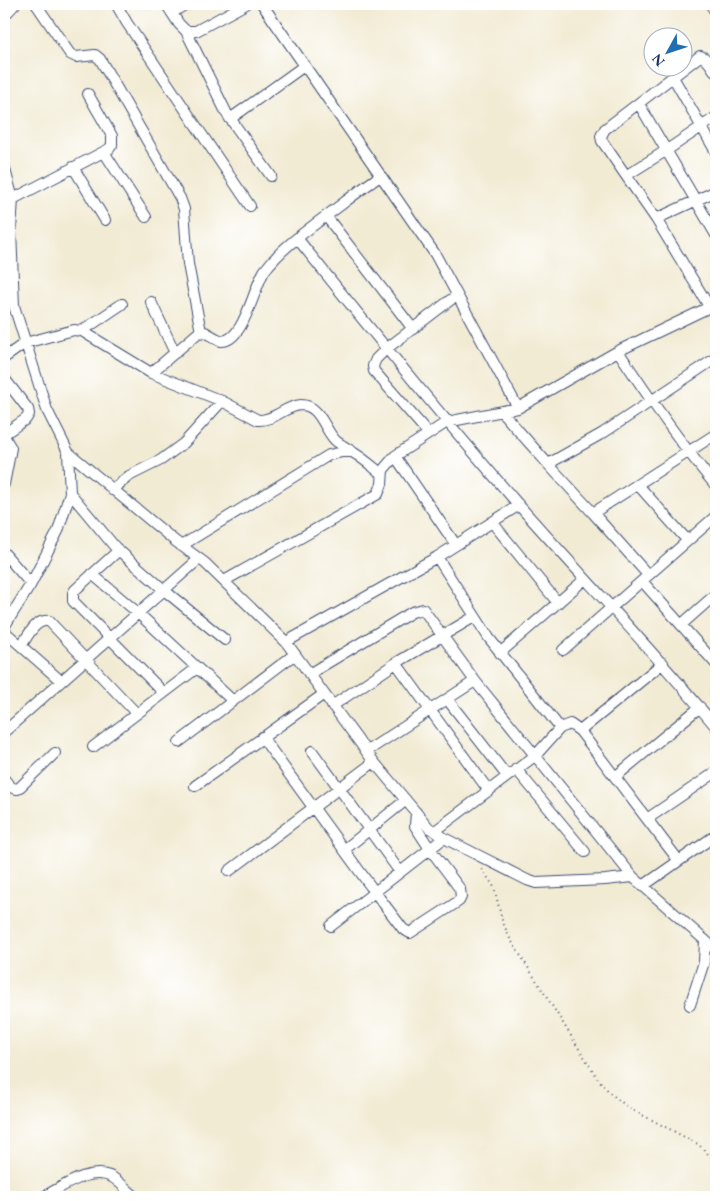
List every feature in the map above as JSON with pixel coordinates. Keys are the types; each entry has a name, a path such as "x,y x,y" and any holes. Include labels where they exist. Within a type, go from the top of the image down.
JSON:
{"street":[{"path":"4,16 15,4"},
{"path":"37,4 70,54 76,57 95,55 100,59 180,198 184,209 188,264 201,332"},
{"path":"116,4 250,206"},
{"path":"166,4 186,31 230,119 271,176"},
{"path":"172,13 186,4"},
{"path":"186,31 196,31 246,4"},
{"path":"263,4 435,254 518,408"},
{"path":"710,4 716,12"},
{"path":"692,62 700,56 703,57 716,73"},
{"path":"230,119 304,66"},
{"path":"224,581 378,494 382,484 383,470 394,456 447,422 518,408 618,351 713,306 656,218 602,141 601,136 605,129 672,78"},
{"path":"674,78 716,152"},
{"path":"13,199 104,152 112,145 112,136 88,94"},
{"path":"639,104 716,235"},
{"path":"627,175 716,117"},
{"path":"104,152 146,217"},
{"path":"4,166 13,199 14,306 46,410 68,452 181,546 205,563 286,642 374,762 429,828 444,838 536,883 633,877"},
{"path":"73,167 105,220"},
{"path":"201,332 222,342 230,340 242,324 264,271 297,238 380,176"},
{"path":"656,218 716,191"},
{"path":"326,216 413,330"},
{"path":"297,238 386,350 447,422 585,579 662,663 716,727"},
{"path":"429,434 374,371 372,366 376,359 386,350 457,295"},
{"path":"151,302 175,352"},
{"path":"82,331 122,304"},
{"path":"4,358 25,343 74,330 82,331 151,373 222,400 258,420 270,419 294,406 302,405 308,407 314,410 320,417 335,440 382,474"},
{"path":"151,373 201,332"},
{"path":"618,351 688,453 716,486"},
{"path":"548,464 603,432 716,358"},
{"path":"4,378 28,409 29,414 26,419 4,435 11,448 4,484"},
{"path":"112,490 129,476 161,460 184,442 222,400"},
{"path":"501,411 593,514 681,625 716,664"},
{"path":"593,514 716,434"},
{"path":"61,682 4,629 31,584 58,531 70,493 68,452"},
{"path":"181,546 329,455 353,452"},
{"path":"394,456 456,545"},
{"path":"638,485 687,540"},
{"path":"70,493 118,551 225,640"},
{"path":"286,642 437,558 519,505"},
{"path":"563,650 716,516"},
{"path":"492,522 558,603"},
{"path":"118,551 75,590 72,597 164,693"},
{"path":"4,553 31,584"},
{"path":"437,558 474,617 500,653 560,728"},
{"path":"4,732 199,559"},
{"path":"92,574 138,613 233,701"},
{"path":"500,653 585,579"},
{"path":"681,625 716,594"},
{"path":"309,674 418,609 423,609 475,681 633,877 716,950"},
{"path":"332,706 396,662 474,617"},
{"path":"21,646 35,626 44,621 49,621 136,713"},
{"path":"179,742 295,654"},
{"path":"396,662 489,791"},
{"path":"580,731 662,663"},
{"path":"93,747 197,668"},
{"path":"367,751 475,681"},
{"path":"194,786 324,694"},
{"path":"447,699 507,776"},
{"path":"615,777 700,707"},
{"path":"435,831 536,755 560,728 570,724 580,731 679,861"},
{"path":"262,737 374,891 403,928 410,933 462,897 460,889 415,826 416,812"},
{"path":"312,751 400,872"},
{"path":"4,779 10,787 18,789 55,753"},
{"path":"229,871 374,762"},
{"path":"516,769 585,852"},
{"path":"647,819 716,772"},
{"path":"344,850 406,800"},
{"path":"643,886 716,835"},
{"path":"331,926 444,838"},
{"path":"690,1005 704,962 705,940"},
{"path":"43,1197 85,1176 105,1174 114,1178 136,1197"}],"path":[{"path":"480,865 494,887 502,920 509,937 598,1079 620,1102 698,1144 716,1162"}]}
